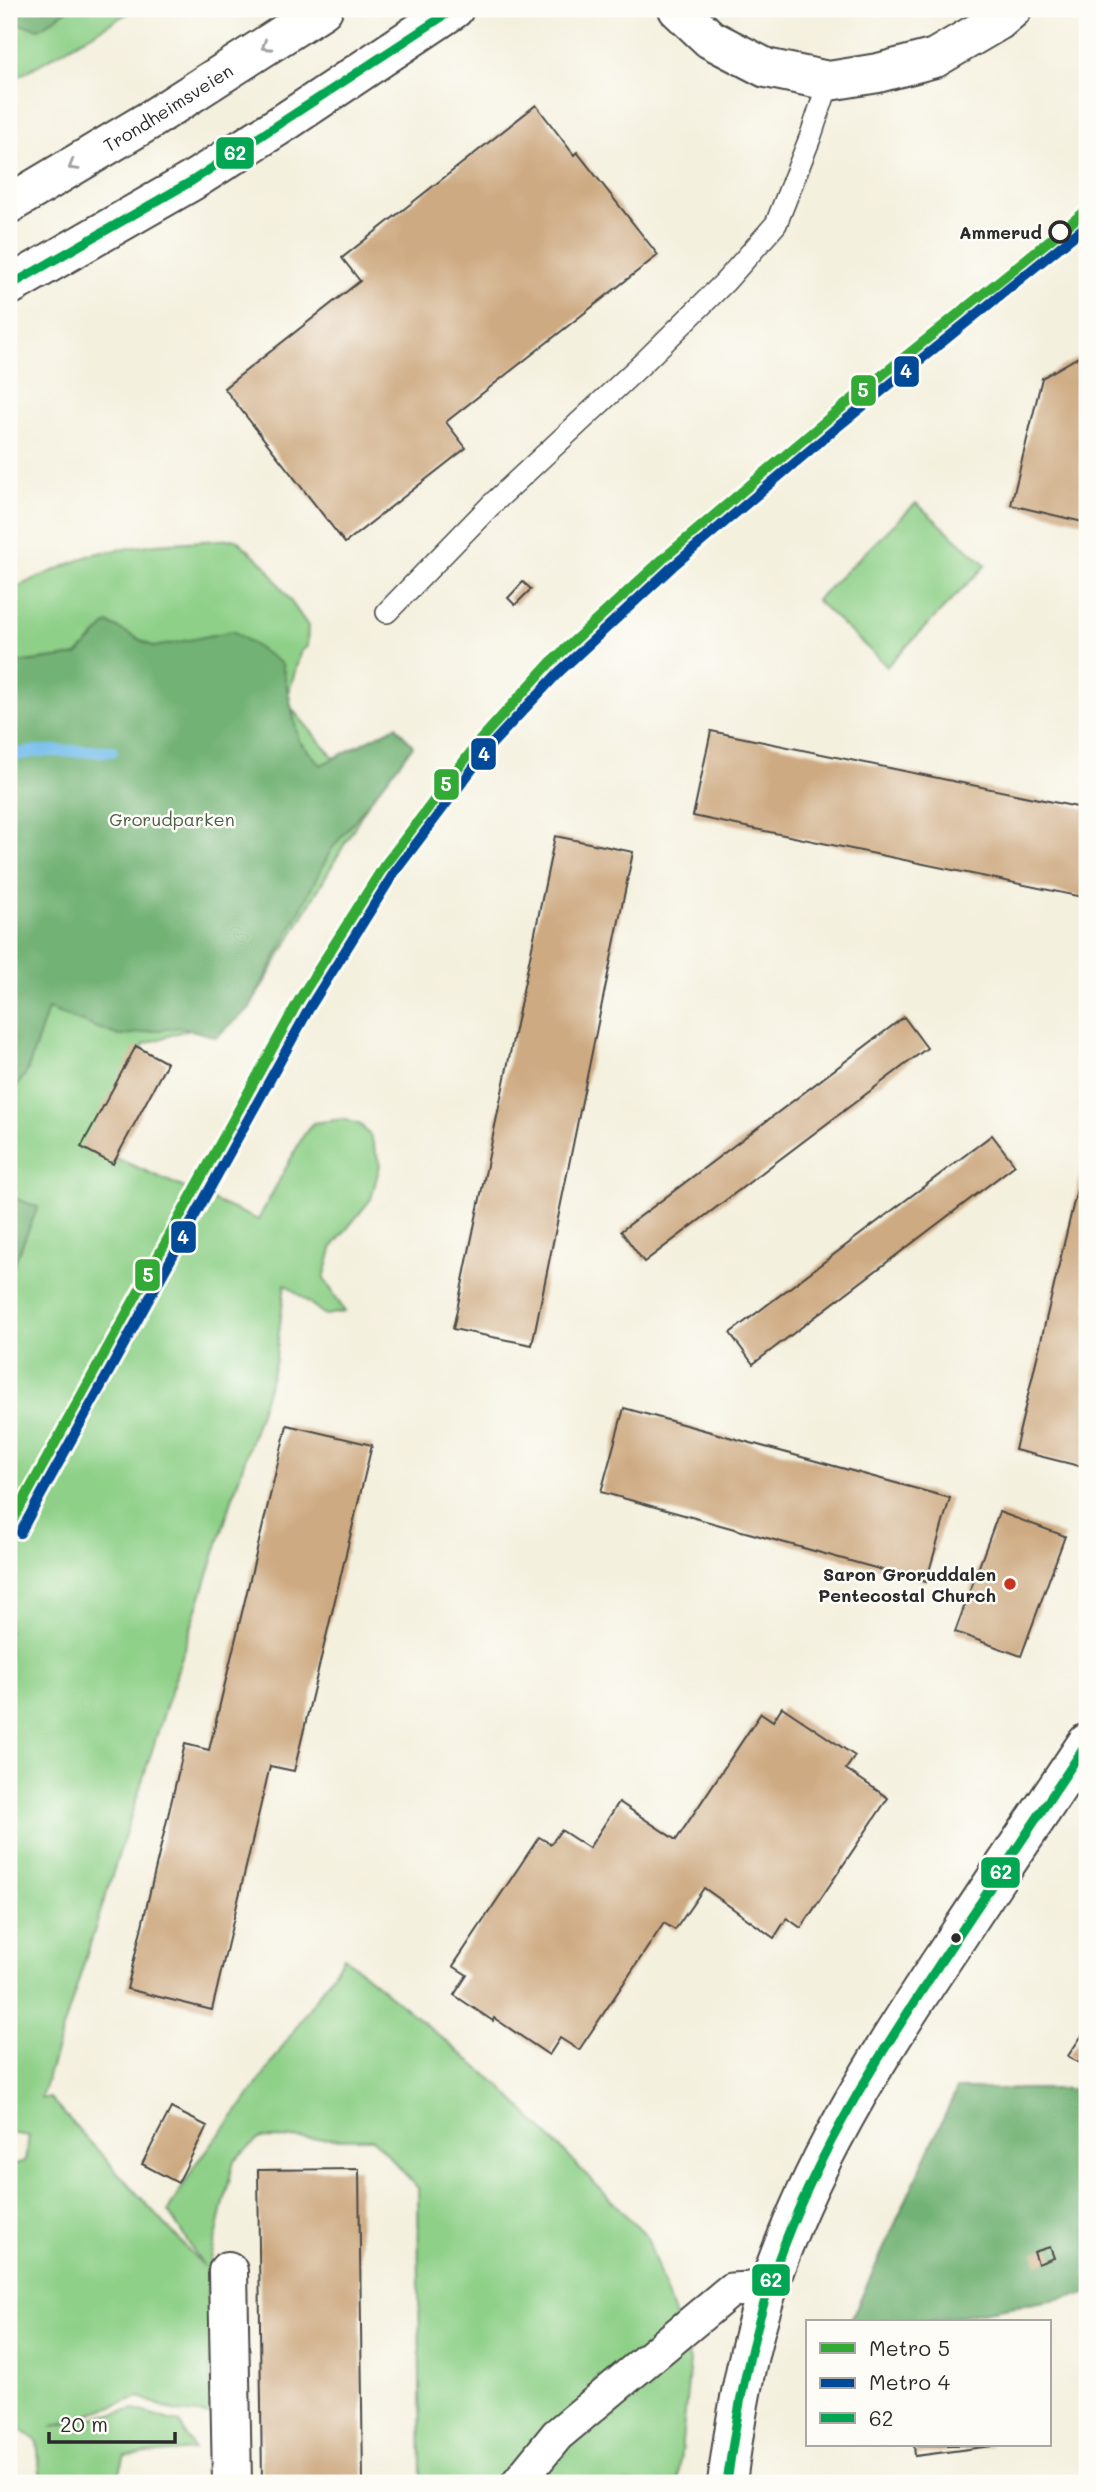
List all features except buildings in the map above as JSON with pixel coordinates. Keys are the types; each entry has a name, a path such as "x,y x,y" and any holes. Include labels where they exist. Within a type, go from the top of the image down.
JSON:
{"main road":[{"name":"Trondheimsveien","path":"9,204 150,120 323,9"},
{"path":"9,286 192,181 454,9"},
{"path":"678,9 710,39 766,68 829,81 878,73 935,58 998,21 1012,9"},
{"path":"727,2483 744,2375 769,2288 807,2191 832,2138 916,1998 1087,1743"},
{"path":"228,2271 232,2483"}],"street":[{"path":"518,2483 557,2435 730,2290 769,2288"}],"lane":[{"path":"387,612 490,506 725,282 776,224 829,81"}],"green space":[{"path":"9,9 135,9 9,82"},
{"path":"9,9 69,9 39,29 9,22"},
{"path":"916,503 986,565 887,666 816,600"},
{"name":"Grorudparken","path":"236,539 266,566 308,626 307,647 301,651 286,702 370,800 249,1009 144,1044 88,1146 258,1220 303,1136 313,1123 343,1119 361,1125 371,1137 380,1165 371,1199 333,1246 324,1278 345,1312 325,1315 285,1284 275,1365 41,2098 50,2098 204,2267 168,2211 195,2166 247,2099 344,1957 500,2086 647,2237 690,2361 678,2483 421,2483 418,2188 373,2139 260,2138 234,2160 208,2272 211,2415 176,2412 140,2397 50,2427 135,2409 180,2423 194,2450 125,2456 120,2471 120,2483 41,2483 37,2441 9,2421 9,2360 16,2352 9,2284 9,2166 25,2161 29,2136 9,2133 9,585 16,587 93,554 155,544"},
{"path":"108,623 154,647 233,631 282,664 299,741 321,765 396,726 413,746 331,850 249,1009 216,1037 180,1027 119,1036 48,1009 27,1072 9,1097 9,664 77,655"},
{"path":"9,1196 38,1207 9,1276"},
{"path":"957,2089 1087,2089 1087,2294 935,2320 851,2320"}],"waterway":[{"path":"9,756 37,751 112,751"}],"metro line":[{"name":"5","path":"9,1527 299,1000 384,866 480,740 550,663 665,557 829,418 1087,210"},
{"name":"4","path":"20,1533 310,1007 394,873 489,747 559,672 673,566 836,428 1087,225"}],"transit line":[{"name":"62","path":"9,286 192,181 454,9"},
{"name":"62","path":"727,2483 740,2401 759,2319 776,2266 812,2180 855,2098 903,2019 1087,1743"}],"place":[{"name":"Ammerud","path":"1060,232"},
{"name":"Saron Groruddalen Pentecostal Church","path":"1010,1584"}]}
